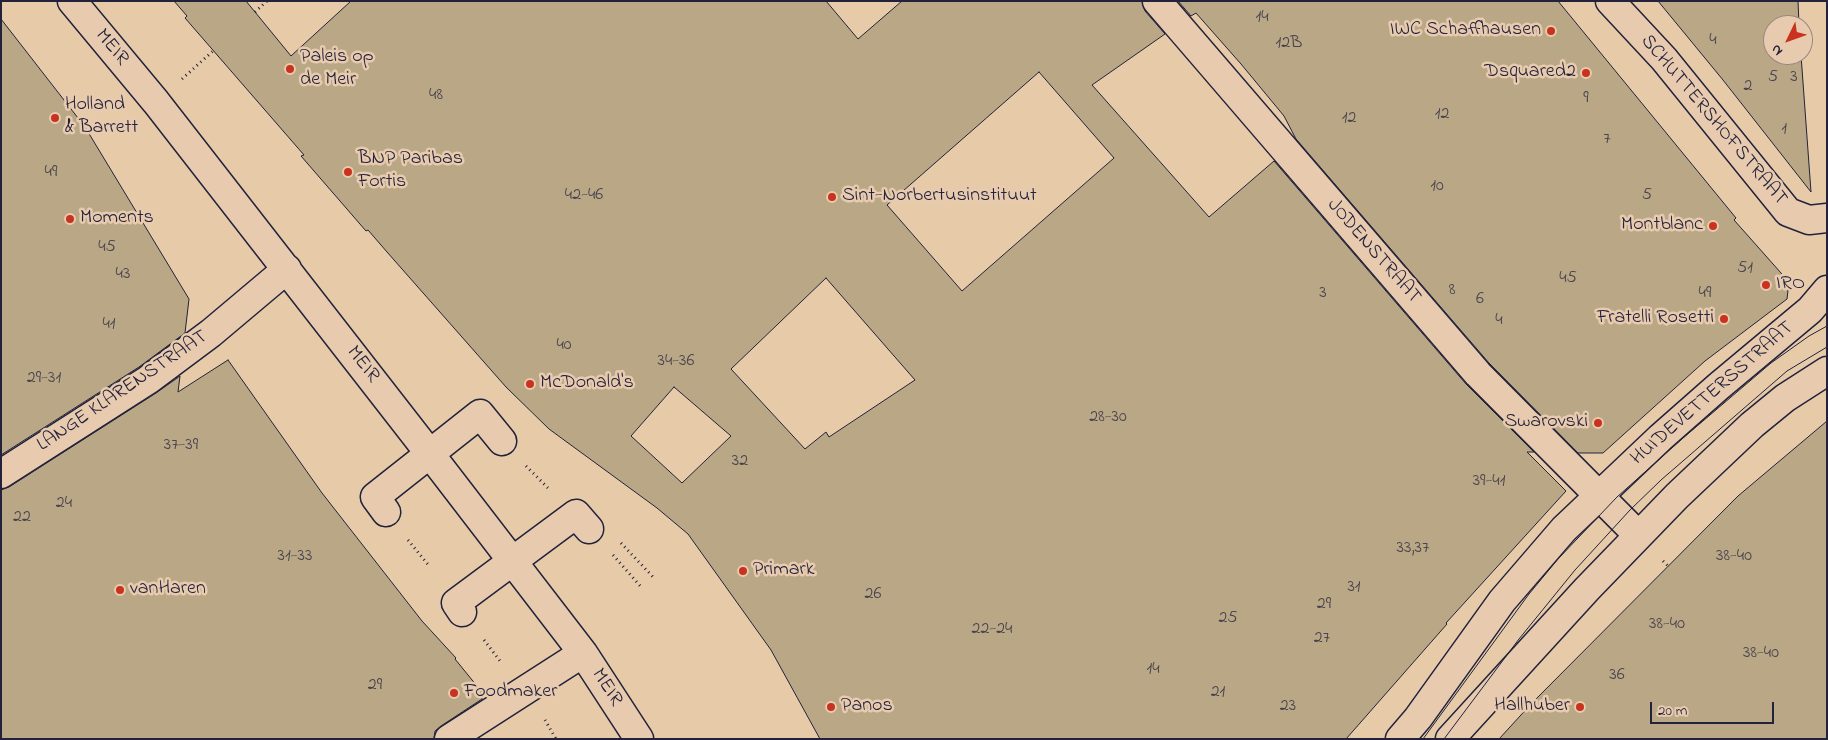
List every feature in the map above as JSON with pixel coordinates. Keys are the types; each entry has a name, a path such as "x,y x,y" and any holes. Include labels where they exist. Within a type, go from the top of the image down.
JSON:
{"street":[{"name":"JODENSTRAAT","path":"1157,1 1478,374 1598,496"},
{"name":"SCHUTTERSHOFSTRAAT","path":"1610,1 1664,60 1788,212 1809,220 1827,218"},
{"name":"MEIR","path":"75,2 287,269 583,653 639,739"},
{"name":"LANGE KLARENSTRAAT","path":"1,474 148,380 211,333 287,269"},
{"name":"HUIDEVETTERSSTRAAT","path":"1400,739 1418,718 1502,601 1564,528 1719,386 1810,310 1827,290"},
{"path":"1450,739 1638,535 1677,496 1752,425 1785,398 1827,371"},
{"path":"386,512 375,497 480,414 502,441"},
{"path":"1598,496 1638,535"},
{"path":"462,612 456,603 576,514 589,529"},
{"path":"449,739 583,653"}],"path":[{"path":"255,12 267,1"},
{"path":"619,540 655,578"},
{"path":"611,554 641,587"},
{"path":"544,719 556,739"}],"building":[{"path":"174,1 246,1 291,56 351,1 826,1 858,39 902,1 1142,1 1145,11 1165,34 1092,85 1209,217 1274,161 1466,384 1534,452 1527,452 1566,491 1446,623 1346,739 820,739 771,650 688,534 657,508 549,429 506,387 301,156 304,155 185,18 187,16","holes":["1039,72 1114,158 962,291 887,205","826,278 915,380 829,437 826,432 805,449 731,369","674,387 731,436 682,483 631,436"]},
{"path":"1178,1 1558,1 1736,218 1734,220 1789,282 1787,299 1705,361 1603,453 1578,453 1489,363 1296,139 1284,116 1241,64 1196,13 1191,16"},
{"path":"1658,1 1798,1 1799,15 1763,15 1763,65 1802,65 1811,192"},
{"path":"1,19 85,127 189,299 185,333 139,367 1,455"},
{"path":"228,360 322,493 422,621 456,658 481,691 482,699 435,731 434,739 1,739 1,490 9,487 180,376 178,392"},
{"path":"1827,421 1827,739 1499,739 1531,704 1738,496"}],"tram line":[{"path":"1423,739 1529,594 1558,559 1617,497 1771,363 1809,336 1827,326"},
{"path":"1444,739 1519,639 1575,570 1630,510 1661,480 1787,371 1827,347"}],"place":[{"name":"IWC Schaffhausen","path":"1551,31"},
{"name":"Paleis op de Meir","path":"290,69"},
{"name":"Dsquared2","path":"1586,73"},
{"name":"Holland & Barrett","path":"55,118"},
{"name":"BNP Paribas Fortis","path":"348,172"},
{"name":"Sint-Norbertusinstituut","path":"832,197"},
{"name":"Moments","path":"70,219"},
{"name":"Montblanc","path":"1713,226"},
{"name":"IRO","path":"1766,285"},
{"name":"Fratelli Rosetti","path":"1724,319"},
{"name":"McDonald's","path":"530,384"},
{"name":"Swarovski","path":"1598,423"},
{"name":"Primark","path":"743,571"},
{"name":"vanHaren","path":"120,590"},
{"name":"Foodmaker","path":"454,693"},
{"name":"Panos","path":"831,707"},
{"name":"Hallhuber","path":"1580,707"}]}
